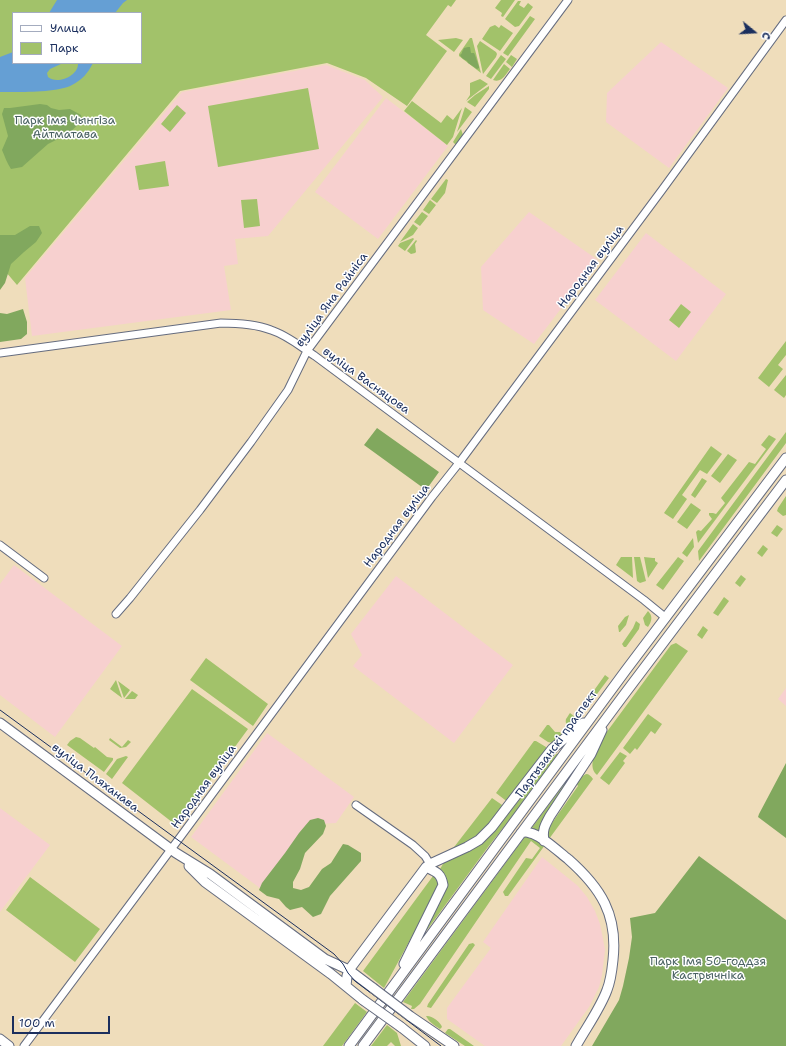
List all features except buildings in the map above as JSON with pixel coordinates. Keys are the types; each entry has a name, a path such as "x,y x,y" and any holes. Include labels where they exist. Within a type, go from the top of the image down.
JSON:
{"main road":[{"name":"Партызанскі праспект","path":"349,1046 592,716 786,458"},
{"name":"Партызанскі праспект","path":"363,1046 521,832 786,480"},
{"path":"666,618 674,629"},
{"path":"346,986 349,970 428,866 479,840 496,822 552,748 592,716"},
{"path":"544,840 544,826 591,754 608,717"},
{"name":"вуліца Пляханава","path":"0,723 174,851 210,874 325,959 349,970 454,1046"},
{"path":"521,832 530,832 544,840 576,866 589,879 603,899 611,918 614,953 607,990 576,1046"},
{"name":"вуліца Пляханава","path":"174,851 205,882 332,974 425,1046"},
{"path":"393,987 440,893 442,878 428,866"},
{"path":"411,1035 412,1017"},
{"path":"0,1039 9,1046"}],"street":[{"name":"вуліца Яна Райніса","path":"116,614 200,510 251,442 288,390 307,351 568,0"},
{"name":"Народная вуліца","path":"24,1046 174,851 419,514 459,463 662,190 786,20"},
{"name":"вуліца Васняцова","path":"0,353 221,323 251,324 272,330 307,351 644,600 666,618"},
{"path":"0,545 44,578"},
{"path":"356,805 413,845 424,856 428,866"}],"shaded area":[{"path":"661,42 728,88 669,168 606,122 607,93"},
{"path":"326,65 365,80 383,97 268,236 235,239 238,264 224,266 231,310 32,336 25,278 182,92"},
{"path":"386,98 448,146 378,239 315,192"},
{"path":"529,212 598,260 534,344 483,310 481,267"},
{"path":"646,233 726,294 676,361 595,300"},
{"path":"14,565 122,646 55,737 0,695 0,584"},
{"path":"396,576 513,665 454,743 353,666 362,655 351,634"},
{"path":"786,688 786,706 778,699"},
{"path":"267,733 354,797 336,823 317,824 268,894 191,837"},
{"path":"0,808 50,845 0,912"},
{"path":"542,857 578,886 587,897 595,911 600,924 605,950 599,987 589,1007 561,1046 485,1046 447,1019 447,1008 491,948 483,942"}],"green space":[{"name":"Парк імя Чынгіза Айтматава","path":"0,0 456,0 451,7 448,5 426,35 447,51 407,106 366,78 327,63 180,91 17,285 0,265"},
{"path":"501,0 515,0 503,17 501,16 502,13 495,8"},
{"path":"518,1 521,1 519,5 524,8 528,3 533,7 519,26 515,27 505,19"},
{"path":"530,16 535,19 508,56 503,53"},
{"path":"495,25 499,28 501,25 513,33 500,51 482,39 490,27"},
{"path":"456,38 463,40 454,52 438,40"},
{"path":"470,38 472,38 481,73 459,56"},
{"path":"480,41 497,54 483,74 477,46"},
{"path":"470,47 471,53 474,53 475,55 479,67 477,69 460,55 464,48"},
{"path":"501,55 506,59 491,79 486,76"},
{"path":"511,55 517,59 512,67 506,62"},
{"path":"504,64 510,69 501,79 496,81 493,80"},
{"path":"480,79 488,84 466,101 470,95 470,83"},
{"path":"489,86 489,89 475,107 467,102 475,95"},
{"path":"308,88 319,149 218,167 208,106"},
{"path":"412,101 441,123 447,115 453,120 462,108 453,137 447,145 404,111"},
{"path":"40,104 59,110 70,109 81,115 82,121 68,134 48,144 22,167 11,169 2,150 8,136 2,114 4,108"},
{"path":"177,105 186,113 170,132 161,124"},
{"path":"465,107 472,112 457,132"},
{"path":"461,129 463,135 456,145 453,142"},
{"path":"165,161 169,186 139,190 135,166"},
{"path":"446,179 448,180 445,193 437,203 431,199"},
{"path":"257,199 260,226 244,228 241,200"},
{"path":"430,200 436,205 429,214 423,210"},
{"path":"422,212 428,216 420,226 414,222"},
{"path":"413,224 418,228 413,235 400,242"},
{"path":"30,226 39,226 42,233 36,242 11,264 5,283 0,290 0,235 15,235"},
{"path":"413,238 414,239 405,251 398,246 400,243"},
{"path":"416,240 416,252 411,254 407,251"},
{"path":"681,304 691,312 679,328 669,320"},
{"path":"23,309 27,322 27,334 21,339 0,342 0,313 7,314"},
{"path":"786,341 786,355 778,365 783,369 769,387 758,378"},
{"path":"786,375 786,395 784,398 774,390"},
{"path":"377,428 439,472 426,490 364,445"},
{"path":"786,432 786,443 699,561 698,551"},
{"path":"769,435 776,439 698,543 696,532 698,530 701,531 712,519 709,513 716,514 725,503 721,498 749,462 755,464 766,449 761,445"},
{"path":"711,446 722,454 707,474 700,470 682,495 687,499 673,519 664,513"},
{"path":"728,454 737,460 720,483 711,476"},
{"path":"702,478 707,481 695,498 691,495"},
{"path":"786,496 786,515 783,516 777,511"},
{"path":"691,503 701,510 687,529 677,522"},
{"path":"777,525 783,529 777,537 771,533"},
{"path":"693,538 694,547 687,557 682,553"},
{"path":"763,545 768,549 762,557 757,553"},
{"path":"621,557 632,557 633,578 616,565"},
{"path":"634,557 640,557 646,581 640,583 637,581"},
{"path":"644,557 655,558 655,561 658,563 648,578"},
{"path":"678,557 684,561 663,590 656,585"},
{"path":"741,575 746,579 740,587 735,583"},
{"path":"724,597 729,601 718,616 713,613"},
{"path":"648,611 651,615 651,619 648,627 645,625 643,618"},
{"path":"629,615 626,625 619,632 618,626 625,617"},
{"path":"636,621 640,624 639,629 626,647 624,647 622,644"},
{"path":"703,626 708,630 702,639 697,635"},
{"path":"676,643 688,651 597,775 592,766 597,748 606,733 671,645"},
{"path":"206,658 268,704 253,726 190,680"},
{"path":"605,675 609,678 575,723 572,726 567,725 566,719 570,713 575,717"},
{"path":"116,680 122,698 110,689"},
{"path":"118,681 130,690 124,698"},
{"path":"192,689 248,729 177,826 122,783"},
{"path":"132,691 138,695 135,699 125,699"},
{"path":"648,714 662,724 655,734 651,731 637,750 635,748 630,754 623,748"},
{"path":"547,725 549,725 555,732 560,732 562,736 553,743 548,742 539,736"},
{"path":"76,737 80,738 94,748 95,747 107,757 113,758 104,772 67,745"},
{"path":"110,738 122,747 128,740 131,742 126,747 120,748 109,740"},
{"path":"534,741 546,747 546,750 509,803 496,793"},
{"path":"620,752 627,756 623,761 625,763 609,785 600,778"},
{"path":"562,753 488,847 427,930 426,929 447,888 446,878 440,869 443,864 447,860 483,841 491,835 556,754"},
{"path":"126,756 128,757 112,779 106,774 117,759"},
{"path":"582,761 540,835 531,829"},
{"path":"786,763 786,838 758,817"},
{"path":"586,774 590,775 593,779 549,839 547,830 578,786 576,783 578,779"},
{"path":"492,798 505,807 477,838 451,851"},
{"path":"318,818 324,820 326,826 323,834 305,853 300,869 293,882 293,888 301,890 309,887 322,869 331,863 343,844 348,845 361,853 361,861 330,896 321,914 313,917 302,907 290,910 279,899 267,896 259,890 262,883 299,833 310,820"},
{"path":"528,834 545,845 508,896 505,896 503,892 526,858 532,859 540,848 531,841 420,1004 414,1009 411,1009 412,1006 403,1002"},
{"name":"Парк імя 50-годдзя Кастрычніка","path":"699,856 786,920 786,1046 592,1046 619,1000 629,958 632,937 630,918 655,913"},
{"path":"433,876 436,877 438,883 436,892 384,988 363,971"},
{"path":"30,877 100,929 75,962 6,910"},
{"path":"473,943 475,945 431,1008 427,1007 469,944"},
{"path":"355,1003 367,1012 342,1046 323,1046"},
{"path":"426,1016 436,1019 442,1027 440,1029 430,1022"},
{"path":"387,1025 397,1033 401,1046 395,1046 391,1042 387,1046 371,1046"},
{"path":"448,1029 474,1046 465,1046 445,1033"}],"water":[{"path":"57,0 127,0 116,12 50,12"},
{"path":"12,52 12,64 61,64 50,69 47,73 48,77 57,80 67,78 75,72 78,64 92,64 82,78 76,83 65,88 37,92 0,92 0,57"}],"tram line":[{"path":"0,710 334,954 355,981 441,1046"}]}
